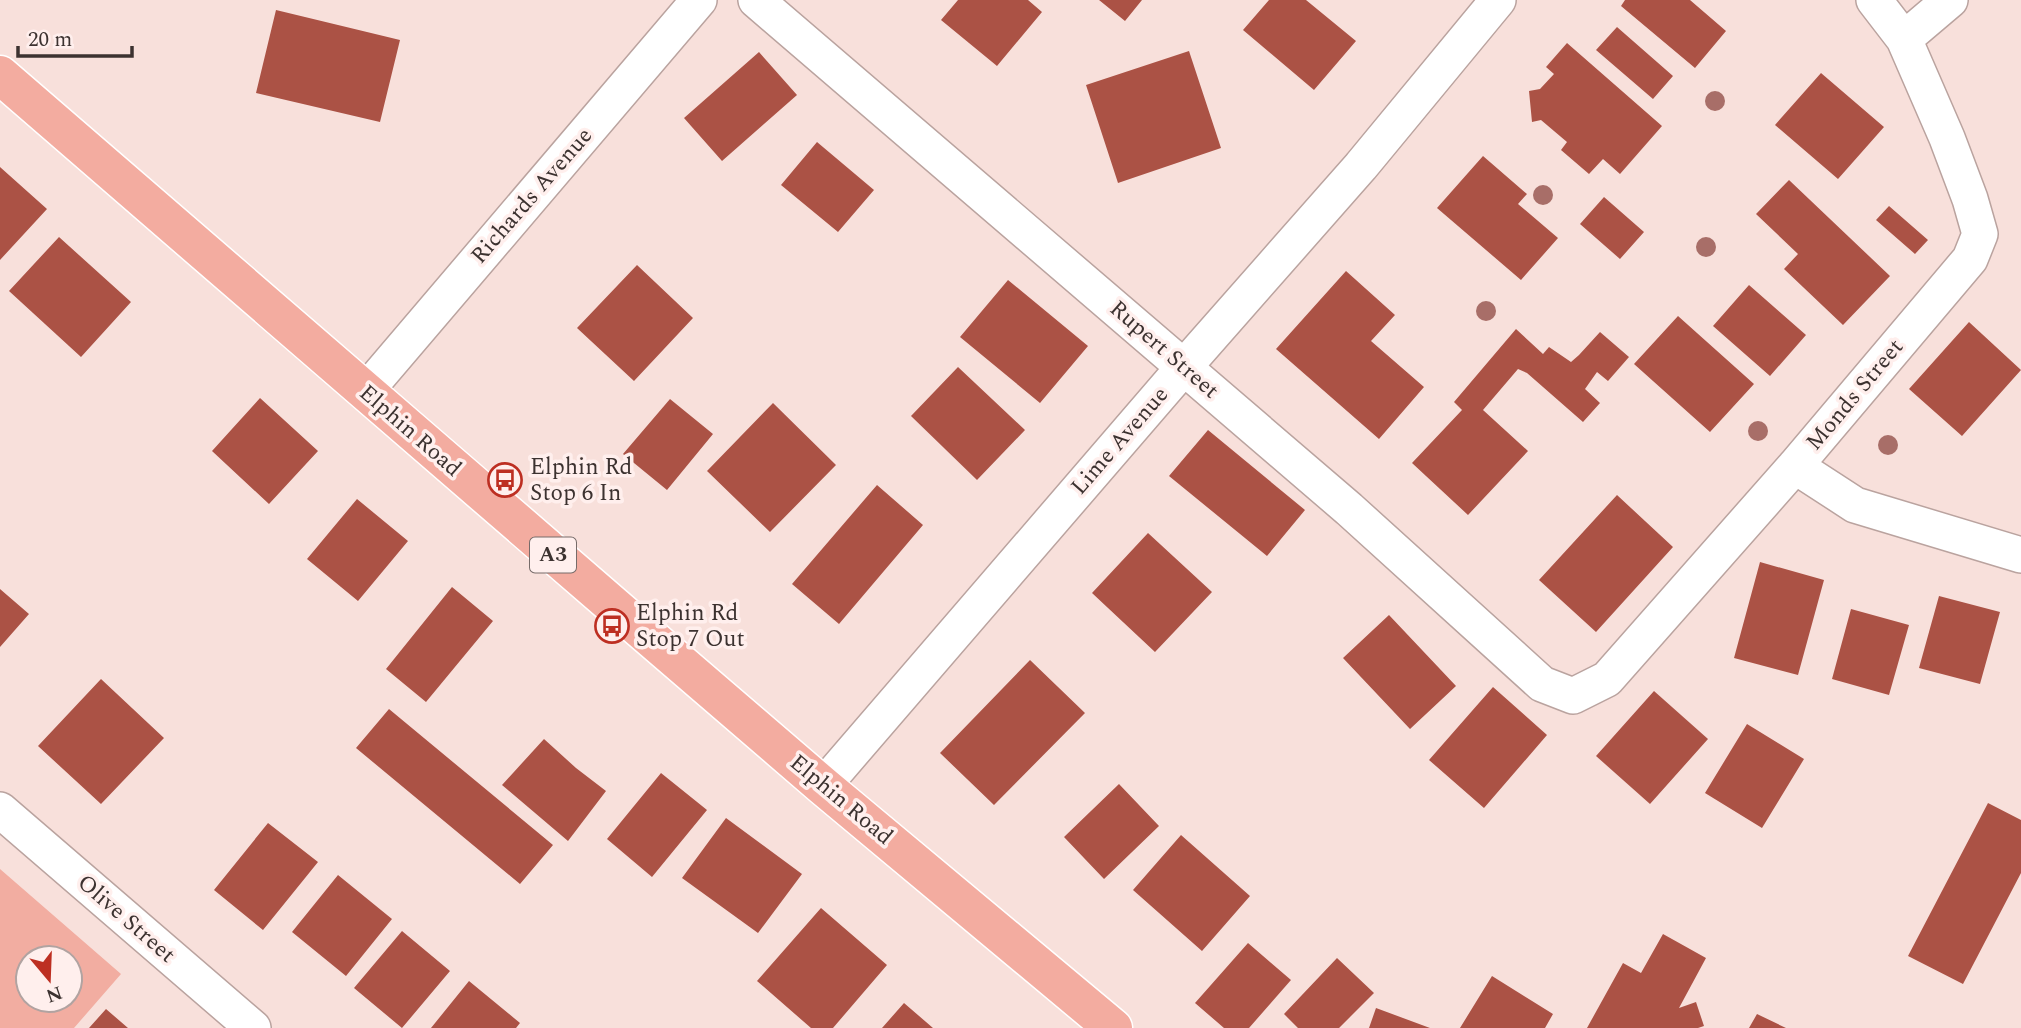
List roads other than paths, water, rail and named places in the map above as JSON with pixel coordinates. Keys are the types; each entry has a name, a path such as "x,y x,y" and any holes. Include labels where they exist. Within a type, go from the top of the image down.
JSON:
{"highway":[{"name":"Elphin Road","path":"3,82 823,786 1113,1028"}],"street":[{"name":"Richards Avenue","path":"365,392 699,0"},
{"name":"Rupert Street","path":"756,0 1349,509 1542,684 1573,696"},
{"name":"Lime Avenue","path":"823,786 1361,166 1498,0"},
{"name":"Monds Street","path":"1573,696 1607,679 1795,466 1970,260 1980,234 1970,199 1904,39 1874,0"},
{"path":"1904,39 1950,0"},
{"path":"1795,466 1856,505 2021,555"},
{"name":"Olive Street","path":"0,810 253,1028"}],"place":[{"name":"Elphin Rd Stop 6 In","path":"505,480"},
{"name":"Elphin Rd Stop 7 Out","path":"612,626"}]}
